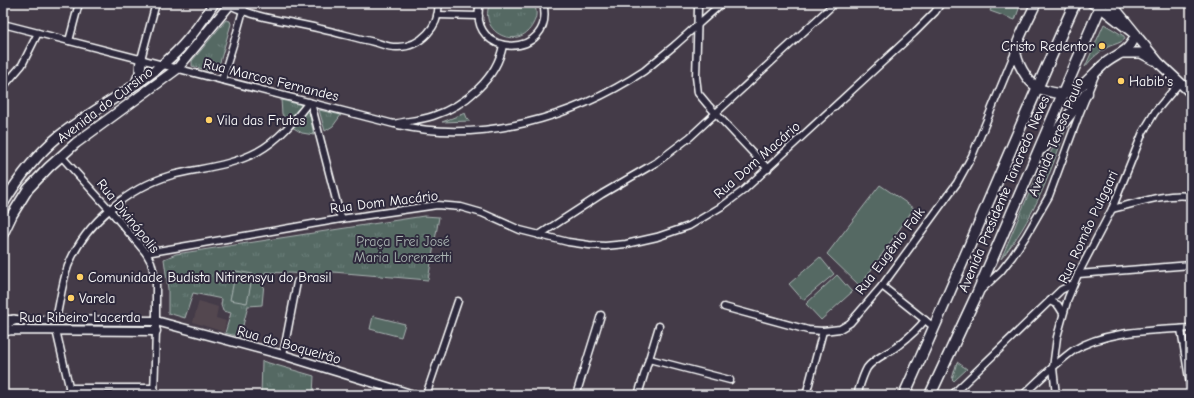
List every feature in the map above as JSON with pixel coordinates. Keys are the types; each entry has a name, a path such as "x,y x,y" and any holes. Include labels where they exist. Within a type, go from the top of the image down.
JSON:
{"highway":[{"name":"Avenida Presidente Tancredo Neves","path":"904,395 935,328 1037,87 1075,3"},
{"path":"1110,3 1136,35"},
{"name":"Avenida Presidente Tancredo Neves","path":"930,395 977,294 1036,157 1098,4"},
{"path":"1036,157 1087,93"}],"main road":[{"name":"Avenida do Cursino","path":"3,204 14,186 34,161 59,137 162,65 190,37 214,3"},
{"name":"Rua Eugênio Falk","path":"1016,49 1036,3"},
{"name":"Avenida do Cursino","path":"3,234 12,215 28,189 76,142 177,68 229,4"},
{"path":"1098,4 1136,35 1159,63 1191,92"},
{"name":"Avenida Teresa Paulo","path":"1098,70 1111,59 1123,53 1133,42 1136,35"},
{"path":"1016,49 1019,64 1025,75 1037,87 1062,94 1072,92 1098,70"},
{"path":"1123,53 1144,54 1159,63"},
{"path":"136,83 141,59"}],"street":[{"path":"3,7 4,3"},
{"path":"69,41 79,3"},
{"path":"141,59 156,3"},
{"path":"222,80 245,3"},
{"path":"229,4 243,11 320,28 397,48 413,45 427,35 433,26 437,15 438,3"},
{"path":"480,3 478,16 480,25 486,35 503,45 518,46 529,42 534,38 543,23 545,15 544,4 552,3"},
{"path":"697,3 696,77 697,89 700,97 768,169"},
{"path":"394,124 438,130 490,129 539,119 571,109 600,96 645,70 722,3"},
{"path":"539,235 602,194 657,162 690,137 835,3"},
{"path":"935,12 936,3"},
{"name":"Rua Dom Macário","path":"146,253 341,219 437,205 461,207 482,213 513,228 568,242 605,246 626,244 657,237 689,226 724,205 744,190 935,12 942,3"},
{"path":"437,15 478,16"},
{"name":"Rua Marcos Fernandes","path":"3,24 394,124 433,116 459,104 480,86 493,71 501,57 503,45"},
{"path":"3,87 22,65 38,33"},
{"name":"Rua Eugênio Falk","path":"724,307 799,329 823,331 840,329 850,323 882,286 957,183 972,156 1016,49"},
{"path":"1005,75 1010,70 1015,68 1025,75"},
{"name":"Avenida Teresa Paulo","path":"977,294 1001,271 1012,257 1049,196 1087,93 1098,70"},
{"name":"Rua Romão Pulggari","path":"1056,395 1053,368 1057,337 1073,284 1112,209 1148,123 1155,112 1180,82"},
{"path":"56,319 61,294 72,258 92,228 110,210 132,193 150,183 172,175 239,160 257,152 274,141 290,126 310,103"},
{"path":"310,103 341,219"},
{"name":"Rua Divinópolis","path":"61,156 110,210 146,253 151,262 156,280 154,392"},
{"path":"1112,209 1160,197 1173,195 1191,196"},
{"path":"1078,274 1191,265"},
{"path":"283,355 297,282"},
{"path":"952,395 1050,301 1067,286 1073,284"},
{"path":"882,286 935,328"},
{"path":"426,395 458,301"},
{"path":"1050,301 1058,305 1063,313"},
{"path":"576,395 602,315"},
{"name":"Rua Ribeiro Lacerda","path":"7,320 56,319 156,321"},
{"path":"857,395 861,381 872,362 900,345 925,320"},
{"name":"Rua do Boqueirão","path":"156,321 283,355 414,395"},
{"path":"638,395 658,326"},
{"path":"1023,395 1074,350 1088,343 1106,336 1191,328"},
{"path":"1181,329 1191,391"},
{"name":"Rua Ribeiro Lacerda","path":"3,332 11,330 156,331"},
{"path":"56,330 70,392 154,392"},
{"path":"806,395 823,331"},
{"path":"649,359 730,380"}],"shaded area":[{"path":"199,301 218,307 216,318 226,321 224,332 193,322"}],"green space":[{"path":"490,3 534,3 536,14 533,24 527,32 519,37 510,38 501,35 494,30 489,23 488,14"},
{"path":"993,3 1021,3 1015,20 990,11"},
{"path":"226,20 230,21 231,24 218,69 210,71 192,66 192,61"},
{"path":"1104,24 1124,36 1125,39 1103,50 1085,67"},
{"path":"281,100 302,105 287,122 282,114"},
{"path":"308,107 314,135 302,133 292,127"},
{"path":"319,110 341,115 333,126 325,131"},
{"path":"465,113 470,121 442,122"},
{"path":"1065,131 1046,182 1031,214 1001,259 1045,161"},
{"path":"880,185 914,208 860,286 827,254"},
{"name":"Praça Frei José Maria Lorenzetti","path":"424,216 439,217 428,280 333,272 332,275 265,272 262,305 248,306 240,337 225,333 231,313 223,311 221,305 222,299 193,293 185,318 168,313 168,289 164,259 176,254"},
{"path":"820,257 834,274 803,300 789,284"},
{"path":"236,271 253,274 247,303 230,300"},
{"path":"837,275 852,292 821,320 806,304"},
{"path":"373,316 405,324 401,337 370,329"},
{"path":"262,361 314,376 313,395 261,395"},
{"path":"957,362 967,369 954,381 952,379"}],"place":[{"name":"Cristo Redentor","path":"1102,46"},
{"name":"Habib's","path":"1121,81"},
{"name":"Vila das Frutas","path":"209,120"},
{"name":"Comunidade Budista Nitirensyu do Brasil","path":"80,277"},
{"name":"Varela","path":"71,298"}]}
